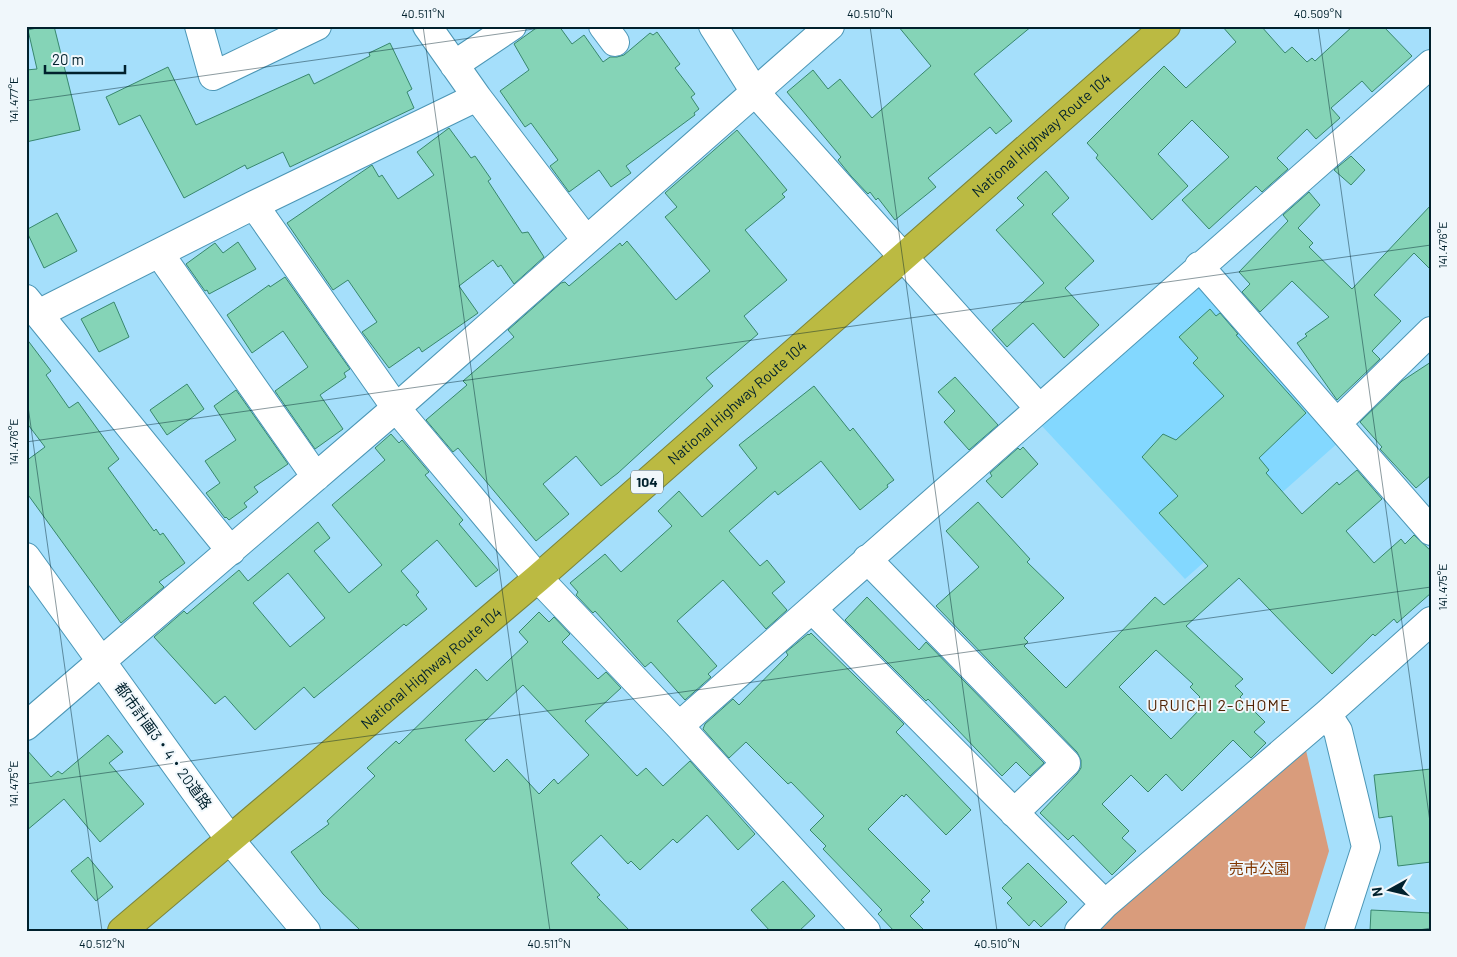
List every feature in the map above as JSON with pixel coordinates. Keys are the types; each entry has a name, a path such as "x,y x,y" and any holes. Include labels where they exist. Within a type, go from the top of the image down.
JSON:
{"highway":[{"name":"National Highway Route 104","path":"122,931 231,841 538,578 1166,26"}],"street":[{"path":"200,26 213,76 317,26"},
{"path":"427,26 477,97 586,240"},
{"path":"454,65 512,26"},
{"path":"713,26 756,92 1038,407"},
{"path":"26,726 103,662 396,408 830,26"},
{"path":"678,726 1038,407 1431,64"},
{"path":"231,551 32,306 159,253 477,97"},
{"path":"254,205 396,408 538,578 678,726 854,926"},
{"path":"159,253 316,477"},
{"path":"1200,266 1431,530"},
{"path":"1337,423 1431,331"},
{"name":"都市計画3・4・20道路","path":"26,558 231,841 306,931"},
{"path":"867,560 1066,763 1014,813"},
{"path":"812,609 1105,904"},
{"path":"1079,931 1105,904 1327,714 1431,621"},
{"path":"1327,714 1338,731 1366,848 1339,931"}],"shaded area":[{"path":"1200,287 1340,441 1185,579 1041,425"}],"green space":[{"name":"売市公園","path":"1305,746 1329,851 1304,931 1095,931"}],"building":[{"path":"54,26 80,130 26,142 26,70 37,69 28,30"},
{"path":"539,26 559,26 572,44 584,35 603,62 610,57 624,55 650,33 653,35 657,32 680,64 675,68 695,94 691,97 699,109 694,113 695,115 626,166 631,173 611,187 599,170 569,192 550,166 558,160 531,123 525,127 500,91 529,70 514,44"},
{"path":"898,26 1032,26 974,74 1012,121 996,134 990,127 928,178 936,187 895,220 878,198 876,200 870,192 868,194 851,176 838,160 841,157 787,92 813,70 828,89 840,79 872,118 931,66"},
{"path":"1222,26 1261,26 1285,53 1292,47 1307,62 1312,58 1315,61 1353,26 1383,26 1412,56 1372,92 1362,81 1331,108 1340,118 1316,139 1307,129 1277,158 1288,169 1262,192 1256,186 1209,229 1182,200 1229,157 1192,120 1158,154 1188,186 1152,220 1096,158 1098,155 1087,143 1164,66 1186,88 1236,42"},
{"path":"390,43 412,89 407,92 414,108 290,167 283,152 247,169 245,165 184,198 140,115 119,125 106,97 168,67 196,125 309,74 314,84 370,56 369,53"},
{"path":"449,128 471,158 475,156 491,179 488,181 522,233 528,232 544,257 514,284 501,265 498,267 493,260 459,286 478,313 422,352 419,347 389,368 362,332 377,322 348,280 333,290 287,223 372,165 379,177 382,175 398,199 434,175 417,152"},
{"path":"737,130 787,190 782,194 785,197 745,230 787,280 744,316 758,334 706,378 713,386 618,473 601,486 576,456 543,484 569,514 536,541 458,448 453,452 426,420 467,385 463,381 514,337 508,330 561,283 565,282 569,286 620,243 622,246 627,241 676,300 710,271 665,217 677,207 665,193"},
{"path":"1351,156 1365,170 1351,185 1334,170"},
{"path":"1046,171 1069,198 1052,214 1094,261 1065,288 1099,325 1064,358 1033,323 1007,347 992,330 1044,283 996,230 1024,205 1017,198"},
{"path":"1309,192 1320,205 1298,228 1313,243 1309,247 1352,289 1431,205 1431,270 1414,253 1374,295 1401,321 1372,351 1380,359 1337,400 1297,343 1307,336 1305,334 1329,317 1292,281 1260,312 1242,292 1250,284 1239,272 1288,221 1283,215"},
{"path":"57,213 77,251 44,268 26,230"},
{"path":"238,242 256,269 209,294 186,264 215,243 223,253"},
{"path":"285,277 350,369 344,373 346,377 320,395 343,429 315,449 275,391 308,367 283,331 252,353 227,315 269,285 270,287"},
{"path":"114,302 129,337 99,352 81,319"},
{"path":"1210,309 1216,316 1220,313 1238,334 1236,335 1306,413 1259,458 1269,470 1266,473 1302,514 1337,482 1339,485 1357,470 1382,499 1346,531 1374,563 1401,539 1405,544 1414,535 1431,551 1431,593 1397,623 1394,619 1375,636 1373,634 1332,674 1239,578 1186,626 1243,679 1235,686 1243,694 1240,697 1265,722 1254,732 1266,743 1251,758 1233,740 1182,791 1166,774 1148,792 1131,775 1102,804 1129,831 1122,838 1136,851 1112,875 1073,835 1068,840 1040,813 1081,768 1081,760 1077,752 936,606 979,567 946,531 978,502 1030,559 1027,562 1064,598 1024,638 1028,642 1024,646 1066,688 1155,597 1164,605 1208,566 1159,513 1178,496 1142,457 1163,434 1176,440 1224,396 1193,363 1198,358 1179,337","holes":["1156,650 1193,684 1190,687 1200,697 1196,701 1202,707 1171,739 1119,687"]},
{"path":"26,338 51,371 46,375 69,408 78,402 119,459 108,468 154,531 156,529 160,535 163,533 185,563 159,582 164,587 121,623 26,492 26,461 45,447 26,422"},
{"path":"1431,362 1431,475 1416,488 1380,449 1382,447 1360,422 1402,381"},
{"path":"955,377 998,425 969,450 944,422 955,411 938,392"},
{"path":"187,384 204,409 167,435 150,410"},
{"path":"814,386 850,431 853,428 894,480 860,510 821,461 778,495 775,491 729,531 760,566 767,560 785,582 772,593 787,610 766,629 723,580 677,621 717,666 708,674 711,677 685,700 651,662 645,667 595,611 593,613 576,595 578,592 570,583 605,554 621,572 672,526 658,511 679,491 702,517 757,468 739,445"},
{"path":"236,390 288,464 254,487 258,492 244,503 247,507 229,520 225,518 206,493 220,483 205,461 236,440 214,406"},
{"path":"391,434 399,443 402,440 429,472 425,475 463,520 459,524 498,570 476,587 437,540 401,571 419,592 416,595 427,609 406,626 404,624 314,698 304,687 255,730 225,696 215,704 154,637 184,611 187,614 239,570 248,581 318,522 330,538 314,551 349,593 382,565 332,505 385,460 375,448","holes":["288,573 325,618 290,647 253,603"]},
{"path":"1023,447 1038,464 1002,498 986,481 992,476 990,473 1018,448 1020,450"},
{"path":"867,597 919,650 926,642 1044,763 1030,776 1016,762 1002,776 928,699 926,701 845,620"},
{"path":"539,612 549,622 554,617 570,634 562,642 598,679 606,672 621,688 585,721 637,776 646,768 663,786 690,761 755,834 738,850 707,815 677,843 673,839 640,870 631,861 628,864 601,835 571,863 600,895 597,897 630,931 361,931 323,894 291,852 329,824 327,821 375,776 367,768 396,741 399,744 476,669 487,681 528,642 519,632","holes":["523,685 589,755 558,784 554,779 539,794 507,759 494,772 465,740"]},
{"path":"811,633 904,724 896,732 971,810 946,835 906,794 904,797 902,795 868,829 930,891 921,900 924,902 910,916 925,931 894,931 878,914 882,910 823,849 826,846 810,830 824,816 791,782 788,784 746,742 729,758 703,729 705,724 733,699 739,705 788,655 786,652"},
{"path":"108,735 123,752 109,763 144,804 100,842 64,799 26,831 26,749 51,777 58,771 62,774"},
{"path":"1431,769 1431,862 1398,866 1392,816 1379,818 1374,775"},
{"path":"88,857 113,887 96,901 71,871"},
{"path":"1028,863 1067,902 1041,927 1034,920 1029,926 1007,903 1012,898 1002,888"},
{"path":"783,881 815,916 799,931 770,931 751,910"},
{"path":"1371,910 1431,913 1431,931 1370,931"}],"district":[{"name":"URUICHI 2-CHOME","path":"1219,705"}]}
